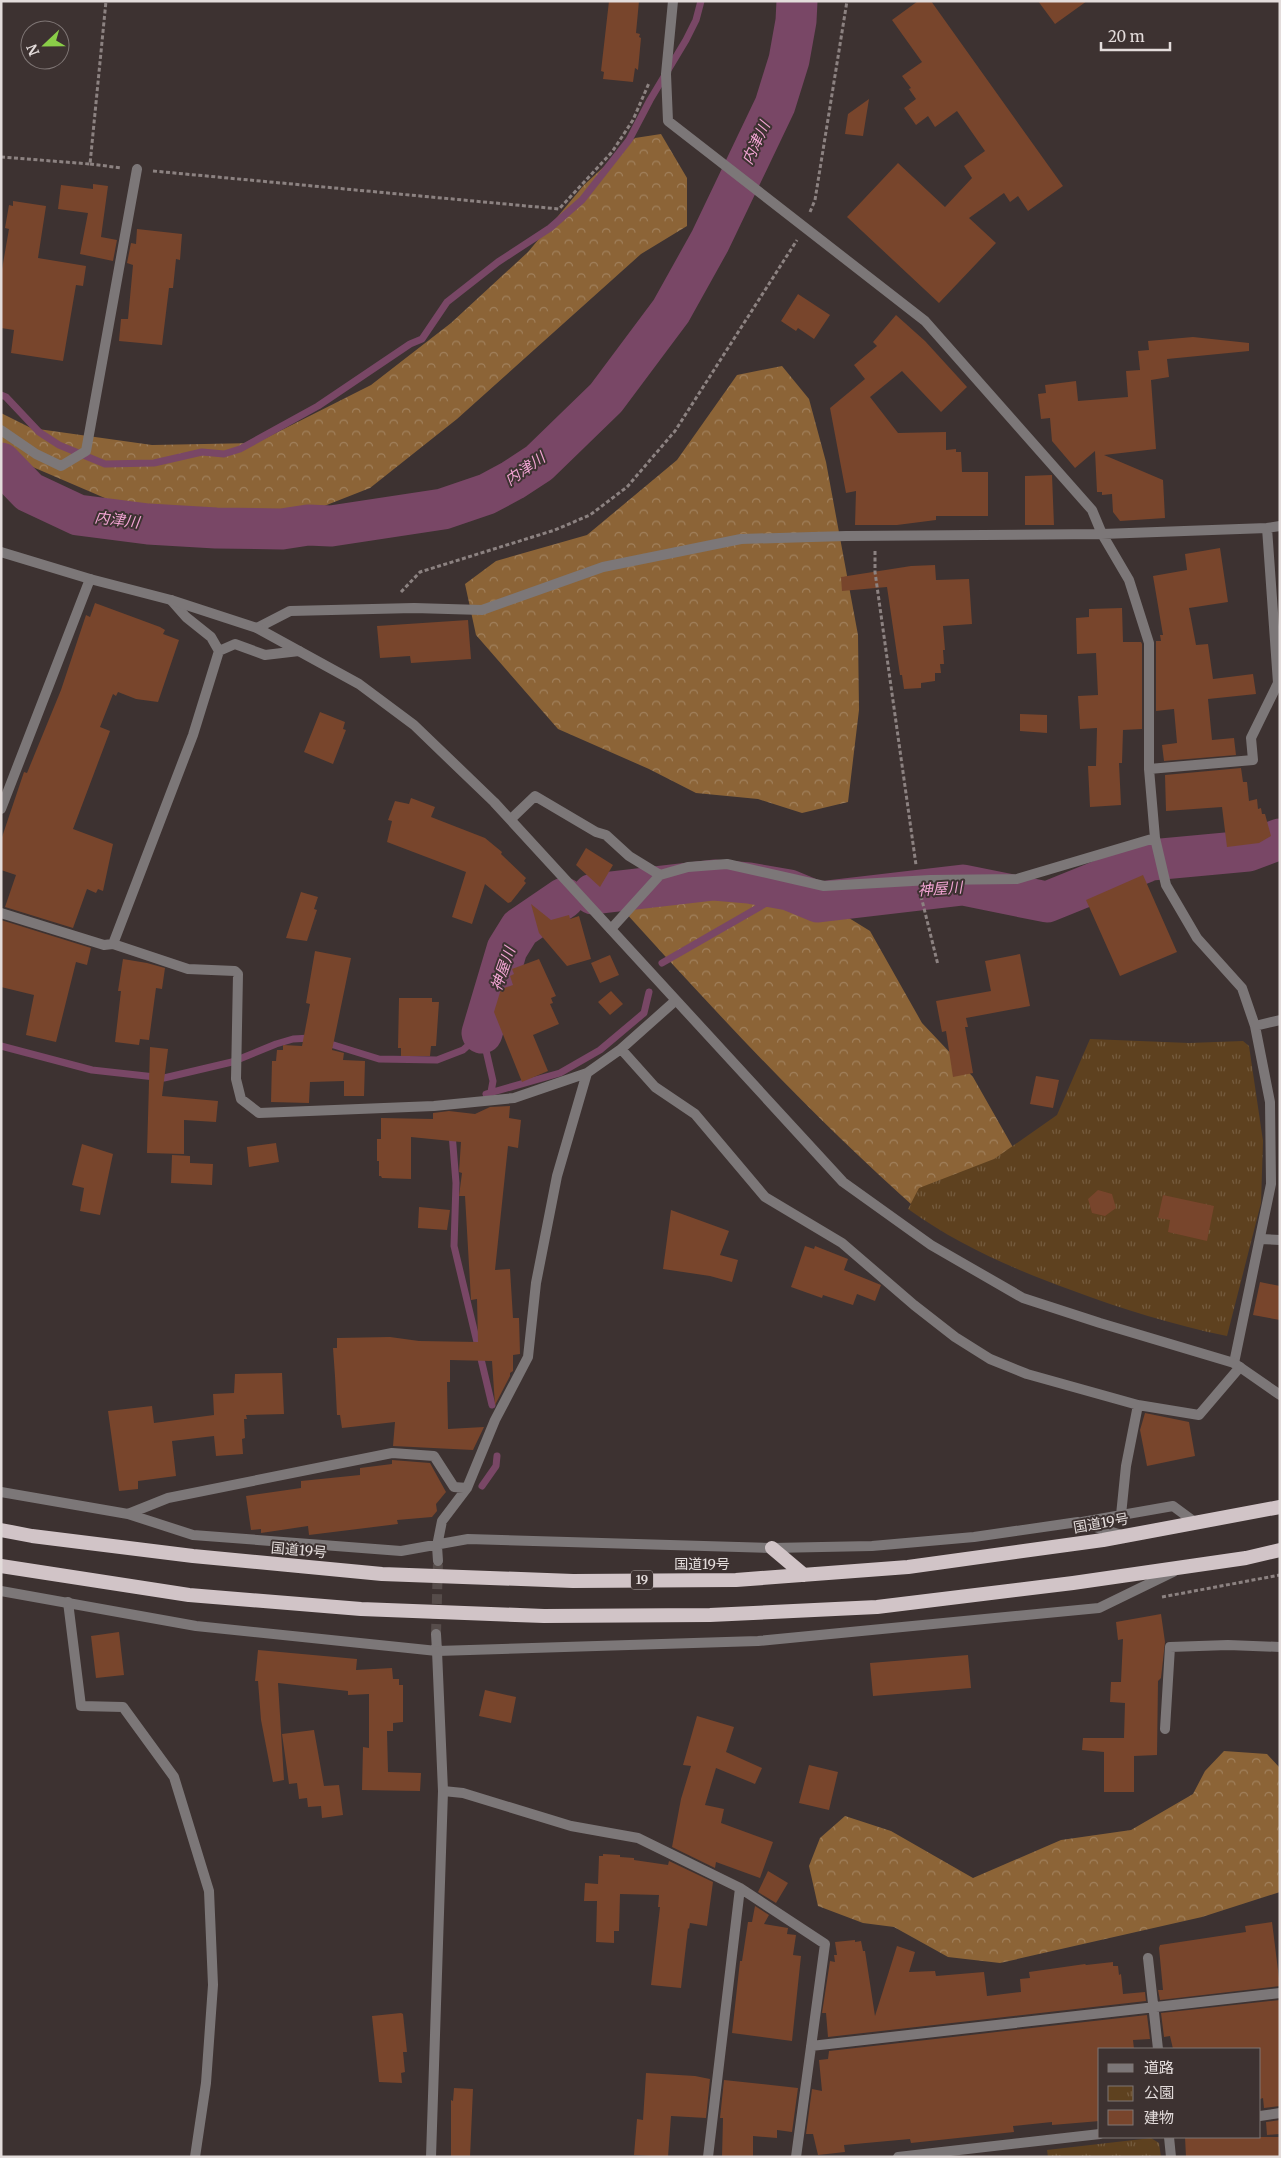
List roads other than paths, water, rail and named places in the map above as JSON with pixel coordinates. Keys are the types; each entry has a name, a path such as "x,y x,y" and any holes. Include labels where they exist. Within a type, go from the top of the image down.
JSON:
{"highway":[{"name":"国道19号","path":"1,1530 193,1556 382,1574 573,1580 736,1580 908,1567 1103,1540 1280,1507"},
{"path":"772,1548 804,1575"},
{"path":"1,1566 189,1595 360,1609 544,1616 710,1615 877,1607 1072,1584 1246,1558 1280,1550"}],"street":[{"path":"621,1049 655,1087 695,1114 765,1198 842,1243 954,1337 990,1359 1027,1374 1138,1405 1199,1415 1237,1365 1271,1184 1270,1102 1255,1026 1242,988 1197,938 1166,885 1155,838 1149,769 1149,644 1129,580 1102,534 1092,510 925,321 668,121 666,74 673,1"},
{"path":"1,430 36,454 61,466 86,451 137,169"},
{"path":"257,628 290,610 385,608 482,610 603,567 741,539 1102,534 1280,526"},
{"path":"1149,769 1253,760 1252,738 1278,683 1267,528"},
{"path":"1,552 90,579 171,600 257,628 359,684 414,725 511,819 675,1001 843,1182 930,1245 1023,1298 1237,1365 1280,1395"},
{"path":"1,809 90,579"},
{"path":"171,600 186,618 211,637 220,650"},
{"path":"220,650 235,644 265,655 299,651"},
{"path":"113,944 193,735 220,650"},
{"path":"511,819 535,796 596,832 606,835 629,856 658,878"},
{"path":"610,929 658,878 688,867 727,864 824,886 918,881 1017,879 1155,838"},
{"path":"1,913 104,945 113,944 188,969 235,971 238,974 236,1079 241,1099 259,1113 434,1106 514,1098 587,1073 621,1049 675,1001"},
{"path":"1255,1026 1280,1020"},
{"path":"438,1561 437,1546 442,1521 468,1488 496,1420 528,1357 536,1283 557,1176 587,1073"},
{"path":"1260,1239 1280,1240"},
{"path":"1120,1515 1126,1466 1138,1405"},
{"path":"128,1514 168,1498 392,1453 434,1456 454,1486 468,1488"},
{"path":"1,1492 128,1514 193,1535 401,1551 468,1539 772,1548 872,1546 974,1537 1173,1506 1196,1523"},
{"path":"1078,1522 1123,1536"},
{"path":"1,1592 68,1602 196,1626 437,1651 758,1641 1099,1608 1182,1568"},
{"path":"68,1602 82,1706 124,1707 174,1777 209,1891 213,1984 206,2083 195,2157"},
{"path":"431,2157 443,1791 436,1634"},
{"path":"1165,1729 1170,1647 1228,1645 1280,1647"},
{"path":"443,1791 463,1793 571,1826 638,1838 740,1888 825,1944 796,2157"},
{"path":"708,2157 740,1888"},
{"path":"1148,1958 1158,2048"},
{"path":"810,2046 1280,1993"},
{"path":"1261,2116 1280,2113"},
{"path":"898,2157 1098,2134"},
{"path":"1169,2138 1171,2157"}],"waterway":[{"path":"1,395 6,397 39,432 59,445 105,464 154,463 202,452 224,454 240,449 318,406 410,344 422,339 447,302 498,262 550,228 582,200 629,140 650,100 686,40 696,20 701,1"},
{"name":"内津川","path":"1,463 29,492 78,515 148,524 216,528 282,529 308,525 331,526 443,509 487,494 513,480 539,463 606,398 671,311 710,241 775,105 789,60 796,21 797,1"},
{"name":"神屋川","path":"593,894 714,880 749,883 789,890 818,902 963,885 1047,902 1151,860 1248,851 1280,839"},
{"path":"662,963 789,890"},
{"name":"神屋川","path":"482,1033 507,949 520,928 564,898"},
{"path":"486,1094 560,1073 600,1050 644,1013 649,992"},
{"path":"324,1042 379,1059 437,1060 463,1050 482,1033 493,1081 491,1092"},
{"path":"1,1046 92,1070 164,1078 232,1062 293,1039 311,1038"},
{"path":"452,1133 456,1183 454,1246 492,1405"},
{"path":"482,1486 496,1466 497,1456"}],"tunnel":[{"path":"436,1634 438,1561"}]}
